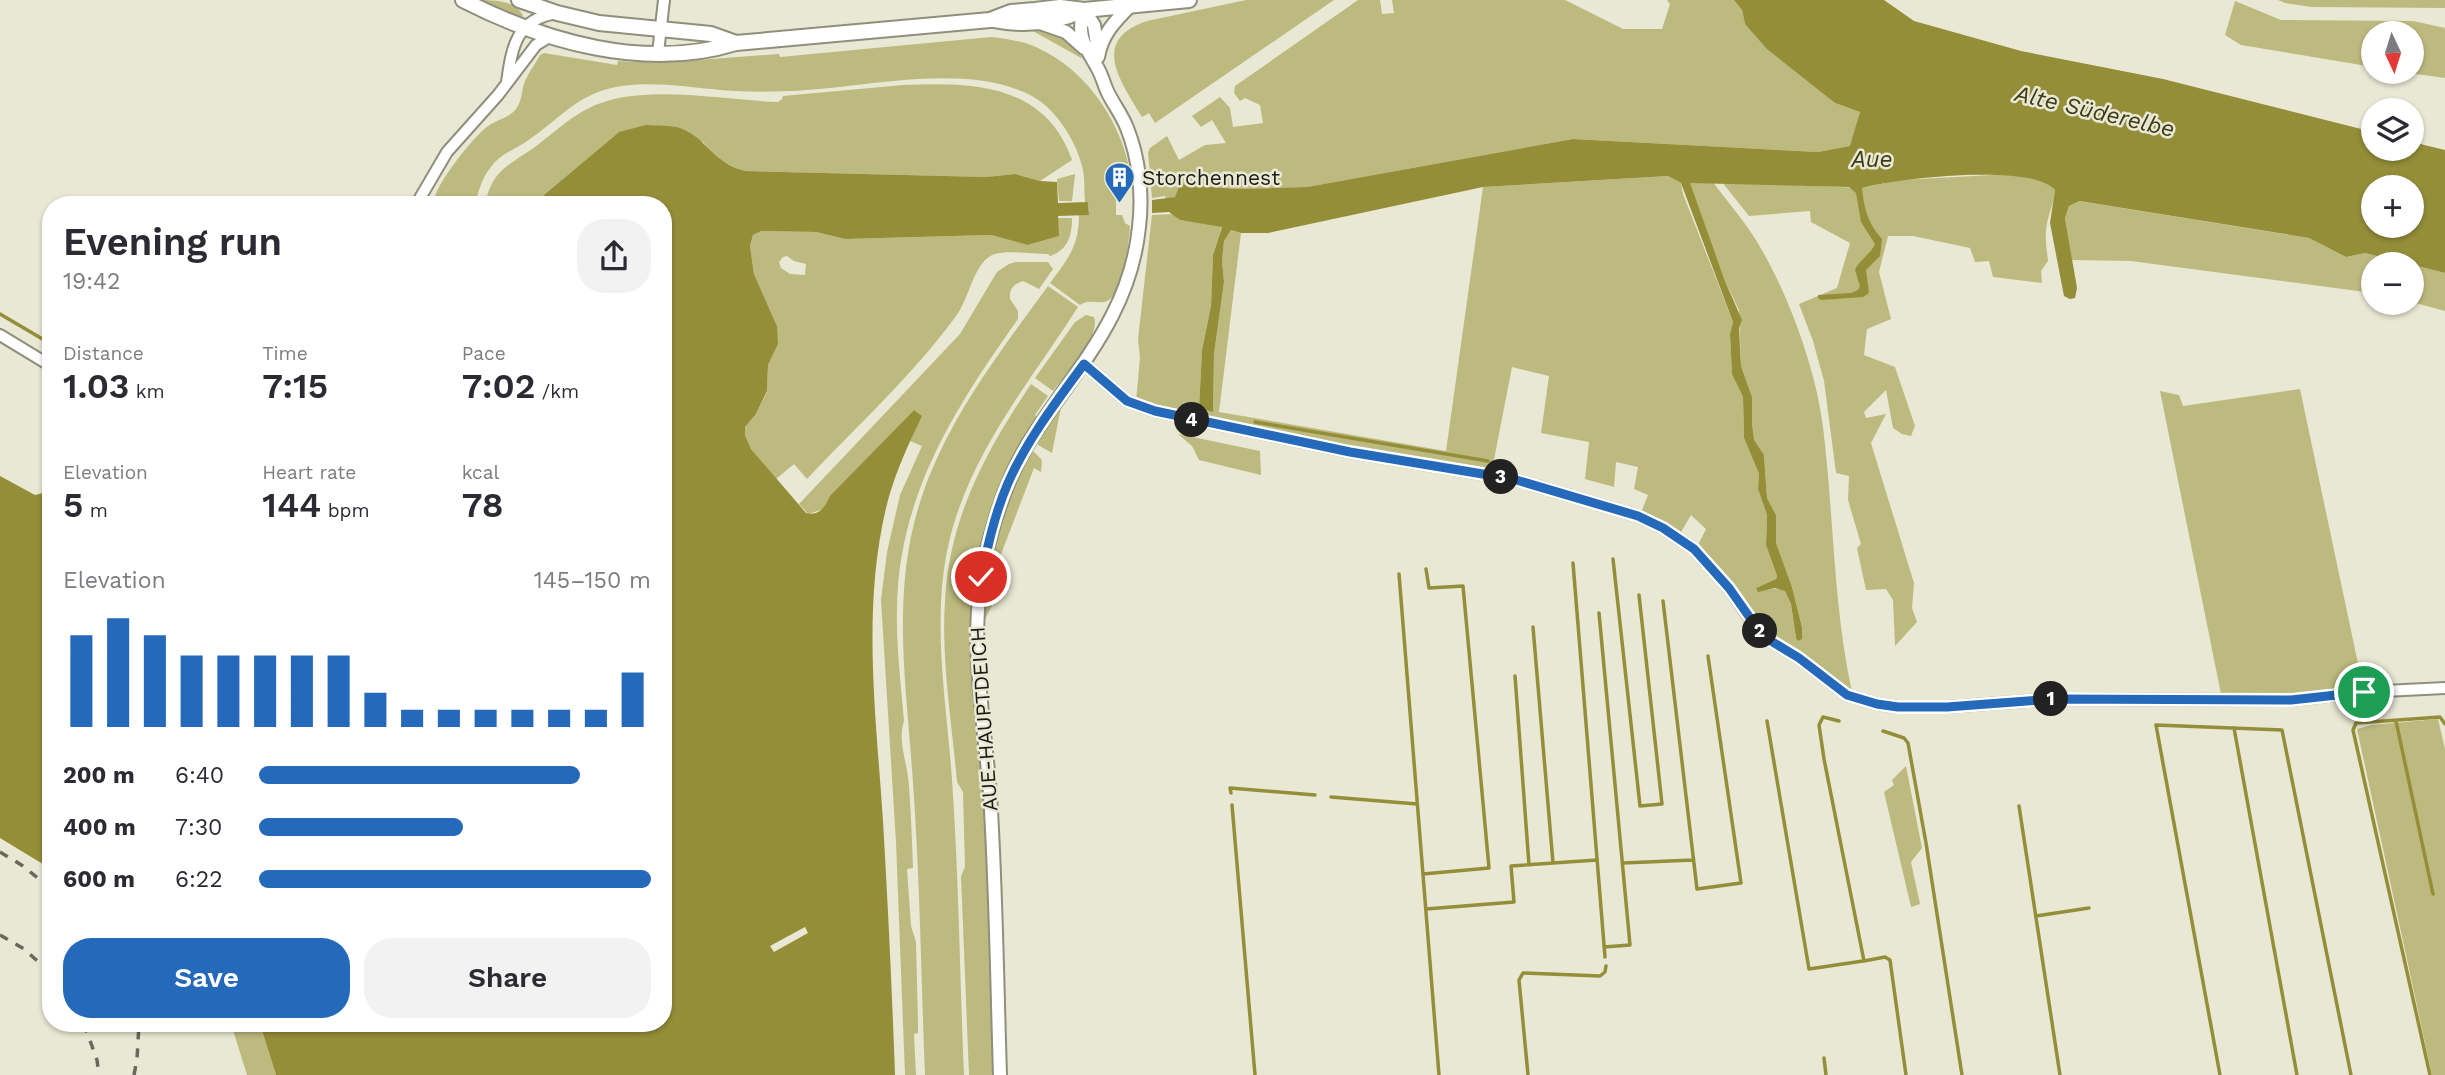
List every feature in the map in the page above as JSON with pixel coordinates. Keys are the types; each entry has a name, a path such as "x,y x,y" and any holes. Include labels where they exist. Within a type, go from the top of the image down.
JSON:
{"main road":[{"path":"463,0 549,37 607,49 658,53 708,51 736,43 990,20 1012,24 1060,20 1084,10"},
{"path":"520,0 557,13 615,26 711,34 736,43"},
{"path":"990,20 1011,12 1060,7 1084,10 1189,0"}],"street":[{"path":"658,53 664,0"},
{"path":"1098,63 1105,34 1131,5"},
{"path":"1084,10 1094,25 1098,63"},
{"path":"1084,10 1081,28 1085,48"},
{"path":"507,82 512,55 523,28 540,16 557,13"},
{"path":"1036,22 1066,32 1098,63"},
{"path":"421,196 447,152 536,45 549,37"},
{"name":"AUE-HAUPTDEICH","path":"1000,1075 990,792 977,673 978,603 989,539 1008,485 1029,442 1084,364 1114,315 1127,285 1135,256 1140,226 1140,198 1134,150 1098,63"},
{"path":"0,335 42,361"},
{"path":"1084,364 1127,401 1155,411 1350,452 1513,479 1638,516 1663,528 1694,549 1771,641 1799,658 1847,695 1877,704 1947,707 2054,699 2291,700 2364,692 2445,688"}],"shaded area":[{"path":"477,0 510,4 523,16 518,18"},
{"path":"1246,0 1334,0 1155,123 1149,113 1142,117 1125,89 1115,63 1115,50 1119,39 1130,29 1147,21"},
{"path":"1358,0 1380,0 1382,14 1394,13 1392,0 1565,0 1623,29 1662,29 1670,4 1667,0 1734,0 1742,10 1745,24 1803,76 1835,103 1860,112 1851,146 1818,152 1573,139 1307,187 1236,189 1181,184 1175,197 1152,198 1148,152 1150,148 1167,136 1179,160 1205,145 1226,143 1212,120 1201,127 1192,116 1220,97 1230,108 1233,127 1263,123 1260,105 1245,98 1240,101 1234,93 1235,86"},
{"path":"2278,0 2445,0 2445,8 2312,7"},
{"path":"2235,1 2281,20 2413,21 2361,21 2361,65 2241,45 2225,35"},
{"path":"2424,23 2445,28 2445,78 2424,75"},
{"path":"1031,30 1062,37 1083,59"},
{"path":"991,37 1032,46 1056,58 1088,85 1101,102 1121,139 1127,159 1131,179 1109,182 1125,186 1116,193 1116,215 1122,215 1125,223 1130,226 1127,255 1113,297 1107,301 1080,305 1050,283 1075,244 1079,215 1089,215 1080,159 1064,127 1048,108 1030,95 1003,85 974,80 911,79 772,92 662,85 633,85 604,90 583,99 499,159 484,177 478,196 436,196 446,176 482,131 516,109 528,76 540,55 544,53 617,65 618,61 634,60 684,61 779,54 780,57"},
{"path":"929,84 980,87 1003,92 1044,115 1060,135 1072,160 1040,181 1015,174 986,177 745,171 722,160 703,142 619,132 543,196 487,196 497,176 509,164 573,117 607,101 655,94 778,102 783,96"},
{"path":"1075,174 1072,201 1059,201 1057,179"},
{"path":"2010,174 2049,183 2055,190 2047,226 2048,261 2041,271 2042,283 1993,277 1989,261 1975,262 1970,248 1913,236 1888,236 1879,272 1891,319 1867,329 1864,355 1895,367 1915,426 1911,436 1893,428 1886,390 1864,412 1866,418 1886,414 1871,443 1914,583 1912,608 1917,622 1895,646 1893,600 1886,589 1866,590 1857,548 1861,544 1848,500 1849,476 1836,473 1824,381 1799,304 1837,288 1850,243 1811,222 1810,211 1749,216 1722,182 1862,188 1900,180"},
{"path":"1668,176 1681,183 1733,322 1730,334 1732,373 1743,397 1744,438 1759,474 1758,489 1767,515 1766,545 1777,576 1776,579 1756,588 1785,591 1791,604 1796,638 1802,639 1802,627 1792,587 1776,543 1776,515 1767,498 1764,455 1754,441 1752,397 1741,366 1739,310 1725,281 1689,183 1713,182 1754,237 1777,279 1807,354 1823,427 1837,593 1852,692 1801,652 1768,632 1698,545 1706,529 1691,515 1681,532 1641,513 1648,495 1634,489 1638,467 1616,462 1614,487 1585,479 1589,442 1541,433 1549,376 1512,367 1492,470 1358,450 1136,401 1140,358 1138,339 1152,215 1174,214 1180,220 1222,226 1213,255 1211,306 1202,350 1199,408 1213,411 1214,354 1224,282 1222,261 1224,241 1231,230 1241,233 1219,412 1446,451 1483,187"},
{"path":"2078,201 2309,238 2346,257 2361,254 2361,291 2131,261 2072,260 2065,218 2069,206"},
{"path":"1058,218 1072,218 1068,242 1050,256 1006,252 988,258 977,272 961,309 939,338 903,380 807,479 794,464 776,479 751,449 745,435 745,427 756,414 767,392 768,365 775,350 777,326 754,274 750,246 753,235 760,231 816,232 845,239 991,235 1029,245 1058,236","holes":["787,256 806,264 805,275 790,274 781,268 779,262"]},
{"path":"1016,262 1048,262 1053,269 1039,289 1023,281 1011,290 1010,299 1018,311 1018,319 952,420 934,455 907,529 900,568 897,637 904,721 902,745 910,806 913,868 907,869 911,926 916,942 918,1022 918,1033 914,1034 916,1075 905,1075 896,842 881,600 887,552 900,495 922,446 910,441 921,416 914,410 831,496 824,509 808,514 799,504 960,334 997,272"},
{"path":"2424,268 2445,273 2445,311 2424,305"},
{"path":"1048,286 1078,307 994,434 967,488 947,551 942,586 941,655 955,830 964,1075 925,1075 917,856 903,641 906,570 921,499 945,442 976,388"},
{"path":"1086,315 1094,317 1092,335 1081,356 1053,391 1035,378 1075,322"},
{"path":"1031,384 1048,396 1035,415 1038,418 999,490 988,519 976,573 971,624 971,667 985,800 994,1075 969,1075 961,876 965,867 963,792 957,782 948,692 944,646 945,601 954,542 973,486 999,434"},
{"path":"2300,389 2364,692 2222,699 2160,391 2179,395 2183,406"},
{"path":"1061,405 1052,453 1038,445 1038,438"},
{"path":"1178,434 1260,451 1261,475 1199,460 1192,446"},
{"path":"1031,452 1042,460 1041,472 1034,468 998,562 1004,568 1001,572 990,573 988,571 1005,510"},
{"path":"990,583 1003,584 982,625 985,586"},
{"path":"2438,719 2445,749 2445,1075 2432,1075 2357,729 2372,725"},
{"path":"1906,766 1922,848 1911,862 1920,904 1911,907 1884,792 1894,785 1892,780"},
{"path":"234,1032 263,1032 276,1075 247,1075"}],"water":[{"path":"1734,0 1884,0 1914,21 2021,51 2163,79 2361,129 2361,161 2424,161 2424,145 2445,150 2445,273 2424,268 2424,252 2361,252 2346,257 2309,238 2079,201 2069,206 2065,218 2077,288 2075,298 2070,299 2064,296 2050,223 2055,190 2042,182 2020,177 1963,175 1904,180 1862,188 1868,215 1882,239 1880,256 1866,270 1869,293 1863,297 1821,300 1818,295 1851,293 1858,290 1860,286 1855,270 1875,244 1861,222 1856,193 1849,187 1690,183 1742,320 1739,328 1741,366 1752,397 1754,440 1764,455 1767,498 1776,515 1776,543 1792,587 1802,627 1802,639 1798,641 1791,604 1785,591 1775,588 1758,592 1756,588 1776,579 1777,576 1766,545 1767,515 1758,489 1759,474 1744,438 1743,397 1732,374 1730,334 1733,322 1681,183 1668,176 1483,187 1268,233 1241,233 1231,230 1224,241 1222,261 1224,282 1214,354 1213,412 1199,408 1202,350 1211,306 1213,255 1222,227 1180,220 1169,212 1152,213 1152,200 1175,197 1180,184 1236,189 1307,187 1573,139 1818,152 1850,146 1860,112 1835,103 1767,49 1745,24 1742,10"},
{"path":"646,125 680,128 697,138 717,157 745,171 986,177 1015,174 1040,181 1057,182 1058,203 1088,202 1089,215 1058,216 1059,236 1028,245 991,235 845,239 816,232 761,231 753,235 750,246 754,274 777,326 778,344 768,365 767,391 756,414 745,427 745,435 751,449 806,513 821,510 830,496 914,410 922,416 888,500 875,579 873,619 874,700 885,853 895,1075 276,1075 263,1032 672,1032 672,196 543,196 619,132"},
{"path":"0,476 35,495 42,493 42,864 0,838"}],"pier":[{"path":"805,927 808,933 774,952 770,946"}],"waterway":[{"path":"0,314 42,339"},
{"path":"1255,422 1488,461"},
{"path":"1613,559 1640,806 1662,804 1639,595"},
{"path":"1573,563 1605,957"},
{"path":"1423,874 1489,868 1463,586 1429,588 1426,569"},
{"path":"1399,574 1439,1075"},
{"path":"1663,601 1697,889 1741,883 1708,656"},
{"path":"1599,613 1630,945 1604,947"},
{"path":"1533,627 1553,863"},
{"path":"1515,676 1529,865"},
{"path":"1839,721 1823,717 1819,725 1824,759 1864,961 1885,957 1890,960 1906,1075"},
{"path":"2430,1075 2353,730 2356,723 2440,717 2445,724"},
{"path":"1767,721 1809,969 1863,961"},
{"path":"2396,721 2433,894"},
{"path":"2220,1075 2156,725 2282,730 2351,1075"},
{"path":"2234,728 2297,1075"},
{"path":"1883,731 1904,738 1908,743 1962,1075"},
{"path":"1231,793 1230,788 1315,795"},
{"path":"1331,797 1417,804"},
{"path":"1232,805 1255,1075"},
{"path":"2019,806 2060,1075"},
{"path":"1426,909 1514,902 1511,866 1597,860"},
{"path":"1623,863 1693,860"},
{"path":"2036,916 2089,908"},
{"path":"1528,1075 1519,980 1523,973 1600,976 1605,972 1606,966"},
{"path":"1824,1058 1826,1075"}],"railway":[{"path":"0,852 42,882"},
{"path":"0,935 24,949 42,965"},
{"path":"87,1032 97,1060 99,1075"},
{"path":"134,1075 139,1032"}],"place":[{"name":"Storchennest","path":"1119,205"}],"route":[{"path":"981,577 1000,505 1018,464 1044,419 1084,364 1127,401 1155,411 1350,452 1513,479 1638,516 1663,528 1694,549 1771,641 1799,658 1824,680 1847,695 1861,700 1893,707 1947,707 2054,699 2291,700 2364,692"}],"water label":[{"name":"Alte Süderelbe","path":"2095,111"},
{"name":"Aue","path":"1872,159"}]}
